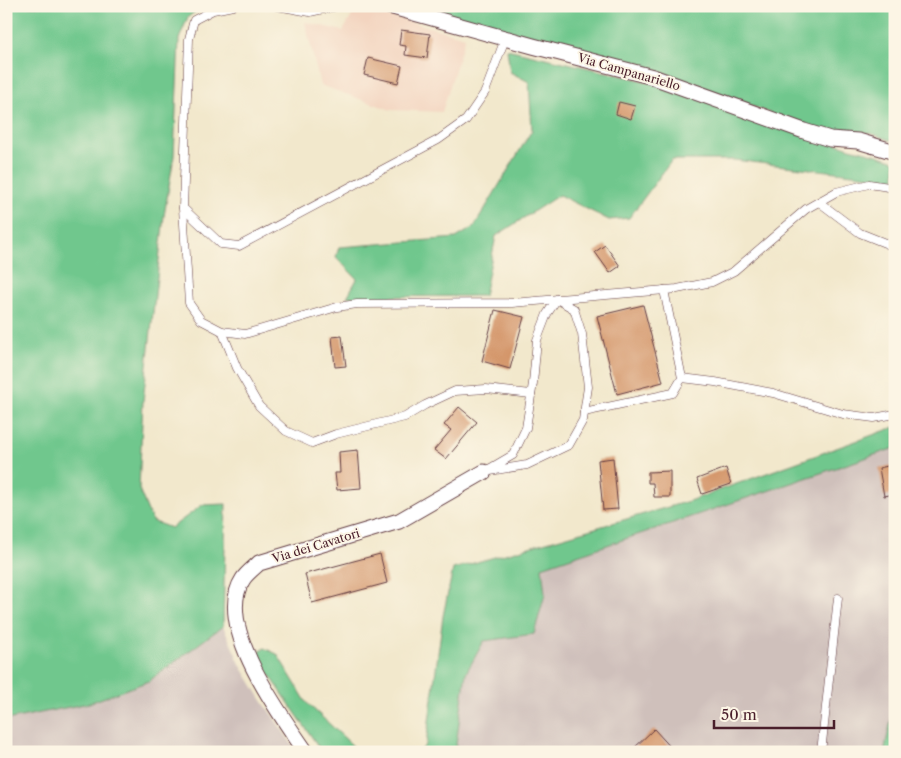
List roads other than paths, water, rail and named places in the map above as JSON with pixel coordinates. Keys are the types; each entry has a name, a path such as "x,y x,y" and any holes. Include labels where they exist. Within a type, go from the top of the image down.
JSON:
{"street":[{"name":"Via Campanariello","path":"389,6 505,39 653,76 804,131 830,138 858,140 895,152"},
{"name":"Via dei Cavatori","path":"306,752 280,714 244,651 237,629 236,599 243,579 259,563 399,521 484,472"}],"lane":[{"path":"233,6 212,10 194,20 189,39 183,208 189,303 201,320 222,331 245,334 337,307 357,304 512,303 664,290 712,282 734,271 806,209 836,192 869,184 895,188"},
{"path":"277,6 310,12 337,6"},
{"path":"183,208 220,244 238,246 438,140 466,120 485,92 505,39"},
{"path":"819,202 860,233 895,247"},
{"path":"584,412 674,393 682,378 664,290"},
{"path":"484,472 513,455 526,428 537,340 547,314 557,299"},
{"path":"484,472 526,464 568,445 583,420 588,387 582,334 574,309 557,299"},
{"path":"222,331 237,368 260,406 286,431 312,443 336,434 405,417 455,391 486,389 531,394"},
{"path":"682,378 774,393 844,414 874,418 895,414"},
{"path":"821,752 838,598"}]}
